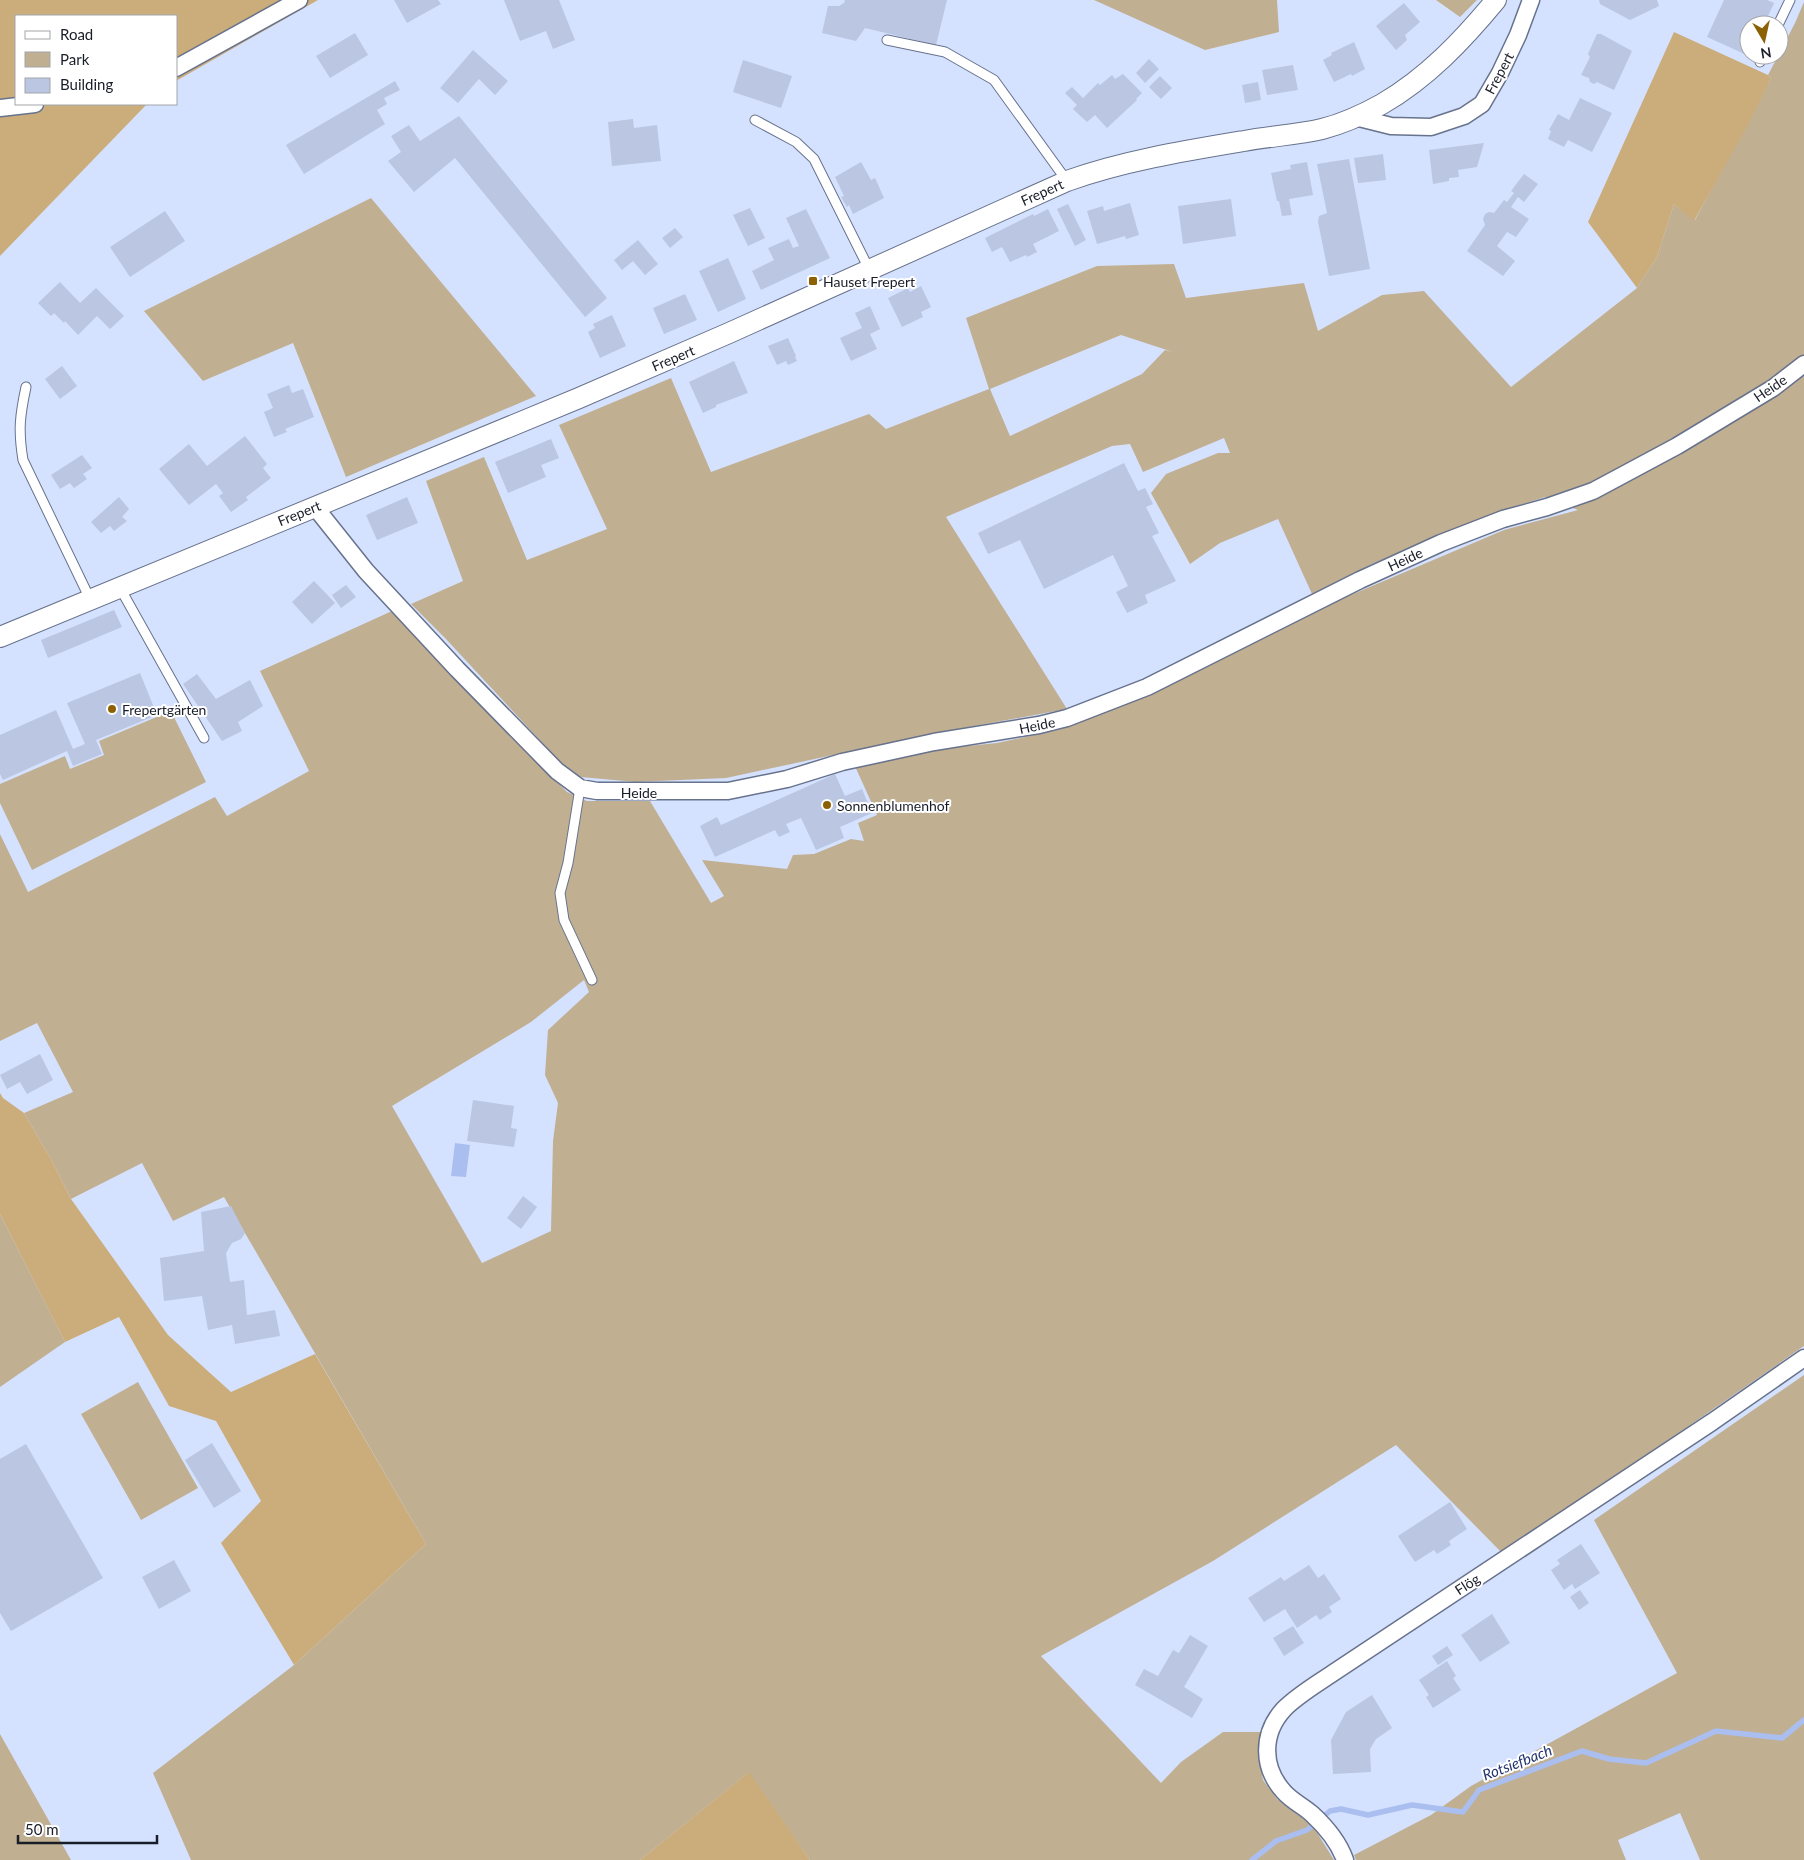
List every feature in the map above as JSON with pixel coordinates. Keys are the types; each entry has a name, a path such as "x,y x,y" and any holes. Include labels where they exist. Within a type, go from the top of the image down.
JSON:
{"street":[{"path":"178,67 299,0"},
{"name":"Frepert","path":"0,637 588,394 729,333 1066,181 1104,168 1243,141 1323,129 1355,117 1380,105 1417,81 1468,34 1496,0"},
{"name":"Frepert","path":"1355,117 1391,126 1431,128 1464,116 1482,104 1500,73 1518,35 1530,0"},
{"path":"0,108 26,105"},
{"name":"Heide","path":"315,507 366,571 457,670 557,771 580,788 596,791 728,791 787,779 842,762 934,742 1039,725 1068,718 1190,667 1270,624 1441,543 1502,519 1547,507 1593,491 1677,446 1773,388 1804,364"},
{"name":"Flög","path":"1345,1860 1328,1831 1312,1814 1285,1793 1276,1781 1267,1762 1267,1742 1274,1723 1284,1710 1334,1673 1712,1422 1804,1358"}],"lane":[{"path":"1783,15 1790,0"},
{"path":"886,40 945,52 994,80 1066,181"},
{"path":"755,120 796,142 814,159 869,269"},
{"path":"26,386 20,417 19,436 23,460 90,599"},
{"path":"120,588 204,738"},
{"path":"580,788 568,862 560,893 564,920 592,980"}],"green space":[{"path":"1094,0 1277,0 1279,32 1205,50"},
{"path":"1436,0 1477,0 1460,17"},
{"path":"1804,2 1804,1346 1585,1498 1502,1553 1396,1445 1213,1561 1041,1656 1161,1783 1181,1762 1223,1732 1260,1732 1259,1753 1263,1780 1277,1799 1313,1826 1334,1860 810,1860 748,1773 640,1860 191,1860 153,1773 294,1665 426,1544 224,1197 173,1221 142,1163 71,1199 52,1161 24,1113 73,1092 37,1023 0,1041 0,834 28,892 215,797 227,816 309,771 260,671 392,611 567,792 587,801 650,801 711,903 724,896 702,860 787,869 793,855 814,854 851,839 864,841 858,823 877,815 854,764 958,747 997,743 1058,730 1147,696 1332,603 1504,530 1578,510 1545,497 1501,511 1372,564 1312,594 1278,519 1220,543 1190,564 1151,493 1166,474 1218,453 1230,453 1224,438 1143,472 1130,444 1112,446 946,517 1067,709 931,734 726,778 636,782 581,777 561,763 411,604 463,581 426,481 484,457 527,560 607,529 559,425 671,378 711,472 869,414 886,429 989,389 966,318 1097,266 1174,264 1186,298 1304,283 1318,331 1382,295 1424,291 1511,387 1637,288 1657,257 1674,204 1695,220 1771,78 1768,75 1773,65 1789,65 1789,35","holes":["1121,335 1173,352 1165,350 1142,374 1010,436 990,389","584,980 589,992 548,1030 545,1075 558,1103 553,1141 551,1231 482,1263 392,1106 531,1022"]},
{"path":"371,198 536,396 346,477 293,343 203,381 144,311"},
{"path":"171,711 206,782 32,870 0,803 0,784 65,756 70,769 104,755 99,741"},
{"path":"0,1214 65,1342 0,1387"},
{"path":"1804,1375 1804,1860 1700,1860 1680,1813 1618,1840 1626,1860 1356,1860 1354,1855 1431,1815 1471,1786 1677,1673 1594,1520"},
{"path":"138,1382 198,1488 141,1520 81,1414"},
{"path":"0,1734 71,1860 0,1860"}],"shaded area":[{"path":"0,0 318,0 178,80 178,15 15,15 15,105 146,105 0,256"},
{"path":"1674,32 1739,62 1739,65 1746,65 1771,78 1749,123 1694,221 1674,204 1657,257 1637,288 1588,222"},
{"path":"0,1093 3,1098 24,1113 52,1161 71,1199 168,1335 231,1392 315,1354 426,1544 294,1665 221,1543 261,1501 216,1421 169,1406 119,1317 65,1342 0,1214"},
{"path":"749,1772 810,1860 640,1860"}],"water":[{"path":"455,1143 470,1145 466,1177 451,1176"}],"building":[{"path":"394,0 438,0 441,4 407,23"},
{"path":"504,0 559,0 575,40 553,49 546,31 520,41"},
{"path":"845,0 947,0 936,45 865,28 856,41 822,33 828,6 839,6"},
{"path":"1599,0 1657,0 1659,6 1630,20 1600,4"},
{"path":"1724,0 1767,0 1774,3 1769,15 1739,15 1739,51 1707,37"},
{"path":"1404,3 1420,22 1405,35 1407,40 1396,50 1376,26"},
{"path":"355,33 368,55 330,78 316,56"},
{"path":"1597,34 1601,34 1632,51 1614,90 1597,82 1594,84 1590,82 1589,78 1581,75 1590,57 1588,54"},
{"path":"1354,42 1365,69 1334,82 1323,60 1332,55 1331,53"},
{"path":"473,50 508,81 495,95 479,79 458,103 440,88"},
{"path":"1149,59 1159,69 1145,83 1136,73"},
{"path":"743,60 792,76 781,108 733,92"},
{"path":"1293,65 1298,90 1267,95 1262,70"},
{"path":"1123,74 1142,93 1107,128 1095,115 1087,122 1073,109 1077,105 1065,93 1072,87 1083,98 1098,83 1100,85 1112,75 1115,79"},
{"path":"1160,76 1172,88 1161,99 1149,87"},
{"path":"395,81 400,90 384,98 387,104 377,110 385,124 304,174 286,145"},
{"path":"1258,82 1261,100 1245,103 1242,85"},
{"path":"1580,98 1612,113 1592,152 1568,140 1564,147 1548,139 1551,131 1549,130 1558,114 1569,120"},
{"path":"459,116 607,298 585,317 455,158 414,192 388,161 401,152 391,136 409,125 420,141"},
{"path":"633,119 634,128 657,125 661,161 612,166 608,122"},
{"path":"1484,143 1477,167 1458,170 1459,177 1449,178 1449,181 1433,184 1429,150"},
{"path":"1383,154 1386,180 1358,183 1354,158"},
{"path":"1349,159 1370,269 1329,276 1318,222 1319,216 1327,213 1317,164"},
{"path":"861,162 871,180 875,178 884,198 853,214 849,205 847,207 841,197 844,196 835,177"},
{"path":"1307,162 1313,195 1289,199 1292,215 1282,216 1271,173 1291,169 1290,165"},
{"path":"1524,174 1538,184 1524,202 1518,197 1511,207 1529,219 1516,237 1507,232 1497,246 1515,261 1503,276 1467,251 1485,225 1483,219 1485,214 1489,212 1494,213 1504,200 1507,202 1514,193 1511,191"},
{"path":"1231,199 1236,236 1183,244 1178,206"},
{"path":"1130,203 1139,235 1126,239 1125,236 1097,244 1087,211 1103,206 1104,211"},
{"path":"1068,204 1086,240 1075,246 1057,209"},
{"path":"750,208 765,238 748,246 733,215"},
{"path":"806,209 830,258 761,290 752,271 774,260 768,248 789,239 793,248 799,246 786,218"},
{"path":"1048,209 1059,231 1033,244 1037,252 1010,262 1002,247 992,252 985,238 1033,214 1034,216"},
{"path":"165,211 185,241 130,277 110,247"},
{"path":"675,228 683,237 670,248 662,238"},
{"path":"638,240 658,264 645,275 633,261 622,270 614,260"},
{"path":"728,258 746,299 718,312 699,271"},
{"path":"60,282 80,303 96,288 124,316 110,329 97,316 78,335 65,321 64,323 54,313 51,316 38,303"},
{"path":"921,286 931,307 921,312 923,317 902,327 888,298 908,288 910,292"},
{"path":"685,294 697,320 664,334 653,308"},
{"path":"870,306 880,329 870,334 877,349 851,361 840,338 862,328 855,313"},
{"path":"612,315 626,346 600,358 588,332 595,328 593,324"},
{"path":"788,338 797,361 788,365 786,361 777,365 768,346"},
{"path":"734,361 748,393 716,405 716,407 703,413 689,382"},
{"path":"62,366 77,386 60,399 45,379"},
{"path":"289,385 292,393 303,389 314,417 285,429 287,432 274,437 264,412 273,408 267,394"},
{"path":"245,436 267,464 263,468 271,478 246,497 248,500 231,512 219,496 223,493 216,484 189,505 159,469 189,444 207,466"},
{"path":"551,439 559,458 541,465 546,477 508,493 495,462"},
{"path":"82,455 92,468 83,474 87,479 74,488 70,483 60,489 51,475"},
{"path":"1124,463 1138,491 1145,488 1153,504 1146,507 1159,533 1152,536 1176,581 1145,595 1148,603 1127,613 1116,592 1128,586 1113,555 1044,589 1020,540 988,554 978,533"},
{"path":"119,497 129,509 122,517 127,521 114,531 110,526 101,533 91,522"},
{"path":"407,497 418,523 377,540 366,515"},
{"path":"314,581 335,603 312,624 292,602"},
{"path":"346,585 356,597 341,608 332,595"},
{"path":"114,610 122,627 48,658 41,640"},
{"path":"140,673 157,715 96,740 102,754 73,766 67,751 3,780 0,774 0,735 56,710 73,749 85,744 67,703"},
{"path":"197,674 216,699 250,680 263,706 238,722 242,731 222,741 183,684"},
{"path":"835,774 845,796 862,789 872,813 840,827 844,838 816,850 801,818 786,824 790,832 779,837 775,830 715,857 700,826 717,817 721,825"},
{"path":"40,1054 53,1080 27,1094 20,1082 7,1089 0,1075"},
{"path":"473,1100 514,1106 511,1128 517,1129 514,1147 467,1141"},
{"path":"523,1196 537,1207 521,1229 507,1218"},
{"path":"231,1206 245,1233 241,1239 232,1243 226,1253 230,1282 244,1280 247,1315 275,1310 280,1336 235,1344 232,1325 208,1330 202,1296 164,1301 160,1258 204,1251 201,1212"},
{"path":"212,1443 241,1491 214,1508 185,1460"},
{"path":"26,1444 103,1578 11,1631 0,1613 0,1459"},
{"path":"1450,1502 1467,1529 1449,1541 1451,1545 1437,1554 1434,1550 1415,1562 1398,1536"},
{"path":"1581,1544 1600,1573 1575,1589 1572,1584 1564,1590 1551,1570 1560,1564 1557,1560"},
{"path":"174,1560 191,1591 159,1609 142,1577"},
{"path":"1309,1565 1318,1578 1324,1574 1341,1599 1329,1607 1332,1612 1320,1620 1316,1615 1297,1628 1285,1609 1264,1622 1248,1598 1281,1577 1284,1581"},
{"path":"1580,1590 1589,1603 1579,1610 1570,1597"},
{"path":"1492,1614 1510,1643 1480,1662 1461,1635"},
{"path":"1293,1626 1304,1643 1284,1656 1273,1638"},
{"path":"1190,1635 1208,1646 1184,1687 1203,1699 1192,1718 1135,1685 1144,1669 1158,1676 1173,1650 1179,1653"},
{"path":"1447,1646 1453,1655 1438,1665 1432,1656"},
{"path":"1447,1661 1456,1676 1453,1678 1461,1690 1433,1708 1426,1697 1429,1695 1419,1680"},
{"path":"1372,1695 1392,1728 1376,1739 1370,1749 1371,1772 1333,1774 1331,1740 1346,1712"}],"waterway":[{"name":"Rotsiefbach","path":"1252,1860 1276,1841 1307,1830 1330,1811 1341,1809 1368,1815 1412,1805 1463,1812 1479,1790 1582,1751 1609,1759 1646,1763 1716,1731 1782,1738 1804,1720"}],"place":[{"name":"Hauset Frepert","path":"813,281"},
{"name":"Frepertgärten","path":"112,709"},
{"name":"Sonnenblumenhof","path":"827,805"}]}
